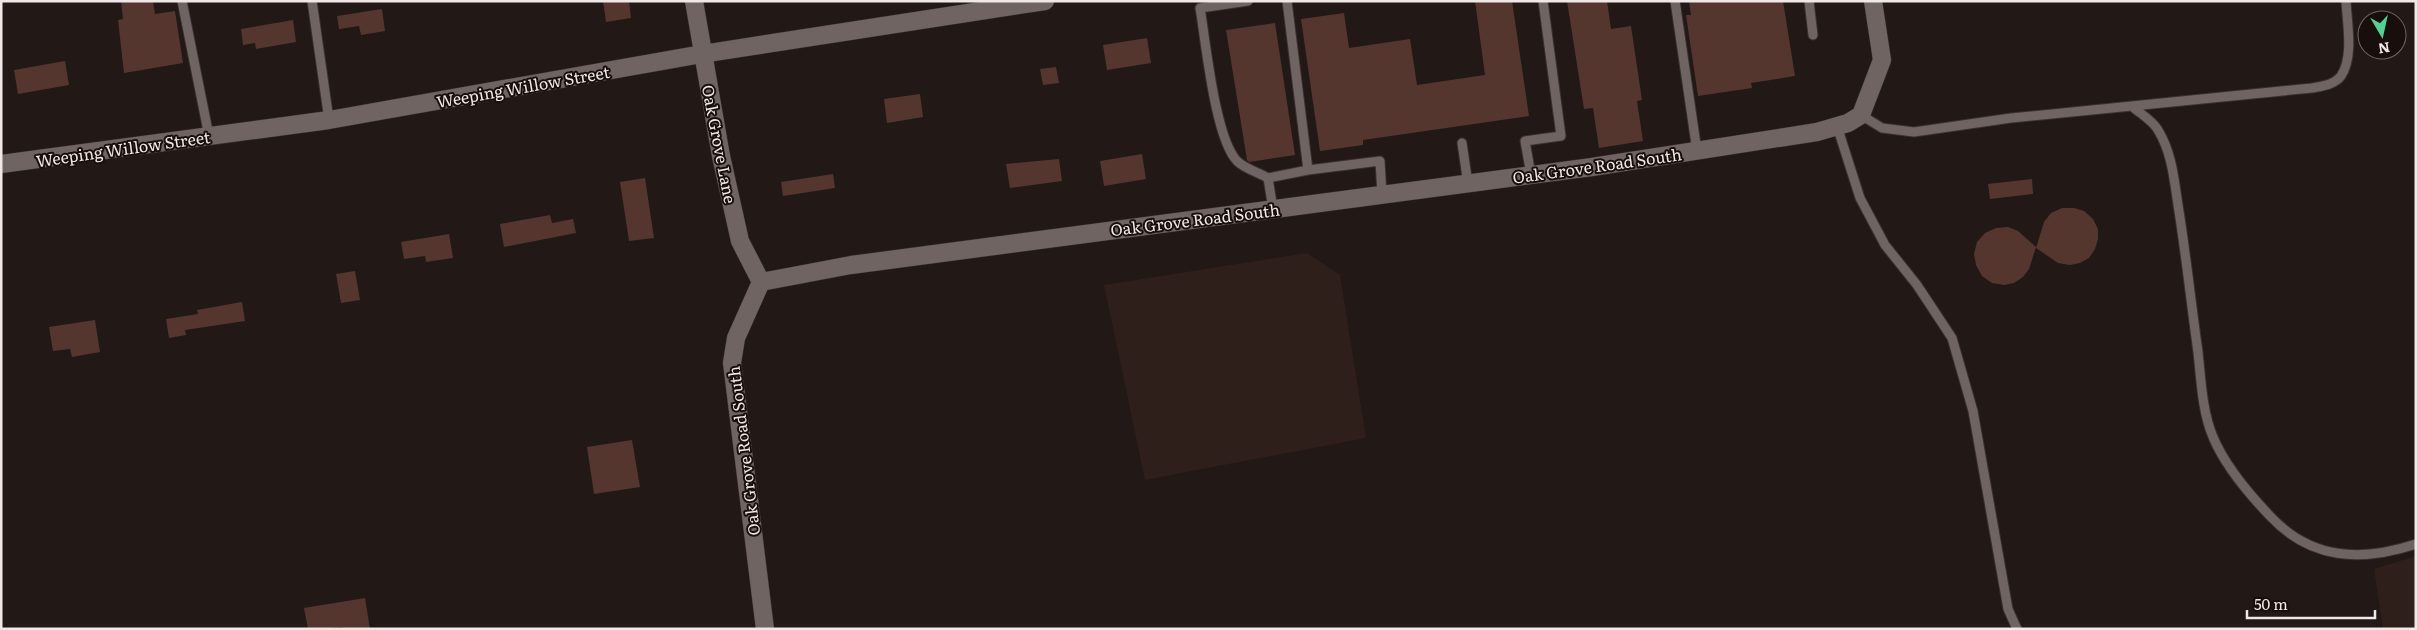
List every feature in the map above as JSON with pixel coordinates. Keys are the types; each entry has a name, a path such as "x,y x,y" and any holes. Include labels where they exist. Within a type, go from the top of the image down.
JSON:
{"street":[{"name":"Oak Grove Lane","path":"694,1 721,156 740,241 761,282"},
{"name":"Weeping Willow Street","path":"1,164 329,120 702,54 1044,1"},
{"path":"1861,115 1882,60 1873,1"},
{"name":"Oak Grove Road South","path":"765,629 732,363 736,338 761,282 861,263 1468,184 1697,151 1818,132 1861,115"}],"lane":[{"path":"182,1 209,136"},
{"path":"312,1 329,120"},
{"path":"1248,1 1200,8 1225,141 1236,160 1242,166 1268,178 1308,170 1380,161 1382,195"},
{"path":"1287,1 1308,170"},
{"path":"1531,175 1525,141 1560,136 1543,1"},
{"path":"1675,1 1697,151"},
{"path":"1809,1 1813,35"},
{"path":"1861,115 1882,128 1914,132 2011,118 2133,107 2329,85 2340,77 2347,61 2346,1"},
{"path":"2133,107 2157,127 2170,152 2204,405 2213,437 2221,452 2249,494 2282,530 2310,545 2330,554 2362,555 2395,551 2416,544"},
{"path":"1837,126 1860,198 1885,245 1917,285 1952,338 1973,412 2008,609 2017,629"},
{"path":"1462,143 1468,184"},
{"path":"1268,178 1273,209"}],"shaded area":[{"path":"1307,253 1340,275 1366,438 1145,480 1104,285"},
{"path":"2416,556 2416,629 2383,629 2374,569"}],"building":[{"path":"121,1 153,1 155,14 175,11 183,63 124,73 118,20 123,19"},
{"path":"603,1 629,1 631,18 606,22"},
{"path":"1475,1 1512,1 1529,116 1363,140 1363,145 1320,151 1301,19 1344,13 1349,48 1410,39 1417,85 1485,75"},
{"path":"1567,1 1607,1 1611,29 1631,26 1642,100 1637,101 1643,141 1599,148 1593,108 1584,109"},
{"path":"1689,1 1783,1 1795,76 1751,83 1752,88 1698,96 1686,15 1691,15"},
{"path":"382,9 385,31 361,35 359,26 339,29 337,16"},
{"path":"293,20 296,42 256,49 255,43 243,45 241,29"},
{"path":"1275,23 1295,155 1249,162 1247,160 1226,30"},
{"path":"1147,38 1151,63 1107,70 1103,45"},
{"path":"65,61 69,85 18,94 14,70"},
{"path":"1056,67 1059,83 1043,85 1040,69"},
{"path":"920,94 923,117 887,123 884,99"},
{"path":"1142,154 1146,179 1104,186 1100,161"},
{"path":"1059,159 1062,181 1010,188 1006,164"},
{"path":"833,174 835,188 783,196 781,182"},
{"path":"645,178 654,238 629,241 620,182"},
{"path":"2032,179 2033,194 1990,199 1988,184"},
{"path":"2062,208 2074,208 2084,211 2093,219 2098,229 2095,249 2089,258 2080,263 2070,265 2058,263 2036,248 2044,222 2051,213"},
{"path":"550,215 552,223 573,219 576,233 504,247 500,224"},
{"path":"2008,227 2018,231 2036,247 2029,269 2023,277 2014,283 2004,285 1992,283 1982,276 1976,265 1974,254 1977,242 1985,233 1996,228"},
{"path":"449,234 453,258 426,262 425,256 404,259 401,242"},
{"path":"355,271 360,300 341,303 336,274"},
{"path":"242,302 245,321 185,330 186,335 169,338 166,319 198,314 197,310"},
{"path":"95,320 100,352 72,357 70,349 53,351 49,327"},
{"path":"632,440 640,487 594,494 587,447"},
{"path":"365,598 370,629 344,629 343,627 308,629 304,608"}]}
